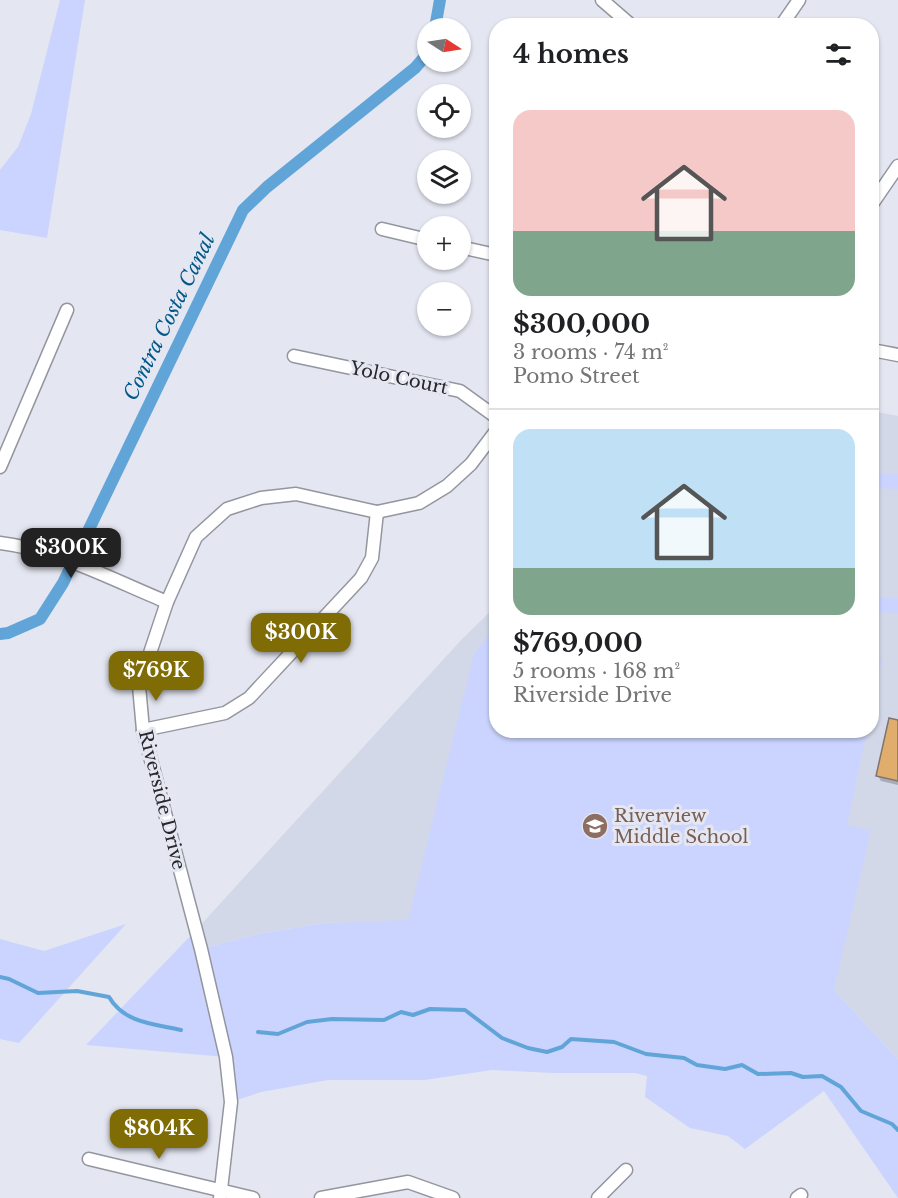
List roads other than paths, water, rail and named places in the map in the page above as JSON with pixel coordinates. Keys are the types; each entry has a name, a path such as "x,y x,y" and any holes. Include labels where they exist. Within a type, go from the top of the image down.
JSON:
{"street":[{"path":"602,0 621,18"},
{"path":"787,18 799,0"},
{"path":"879,194 898,166"},
{"path":"382,229 417,237"},
{"path":"471,249 489,253"},
{"path":"0,467 67,310"},
{"path":"879,351 898,355"},
{"name":"Yolo Court","path":"294,356 460,391 489,412"},
{"name":"Riverside Drive","path":"220,1195 231,1102 226,1057 201,949 143,730 139,686 167,602 196,537 227,509 261,498 296,494 377,512 419,503 447,486 471,464 489,440"},
{"path":"143,730 225,713 249,698 361,578 372,558 377,512"},
{"path":"0,543 27,546 50,554 167,602"},
{"path":"89,1159 220,1195 253,1198"},
{"path":"598,1198 626,1170"},
{"path":"321,1198 408,1182 453,1198"}],"waterway":[{"name":"Contra Costa Canal","path":"437,18 440,0"},
{"name":"Contra Costa Canal","path":"0,634 8,633 40,619 63,583 243,210 267,187 417,66"},
{"path":"0,977 38,993 77,991 109,997 115,1006 131,1017 150,1024 181,1030"},
{"path":"258,1032 278,1034 307,1022 332,1019 384,1020 401,1012 413,1015 430,1009 465,1010 502,1038 528,1048 547,1052 562,1047 571,1039 614,1042 646,1054 684,1058 697,1065 725,1069 742,1065 758,1074 791,1073 803,1077 822,1076 841,1087 861,1111 892,1124 898,1130"}],"place":[{"name":"Riverview Middle School","path":"595,826"}]}
